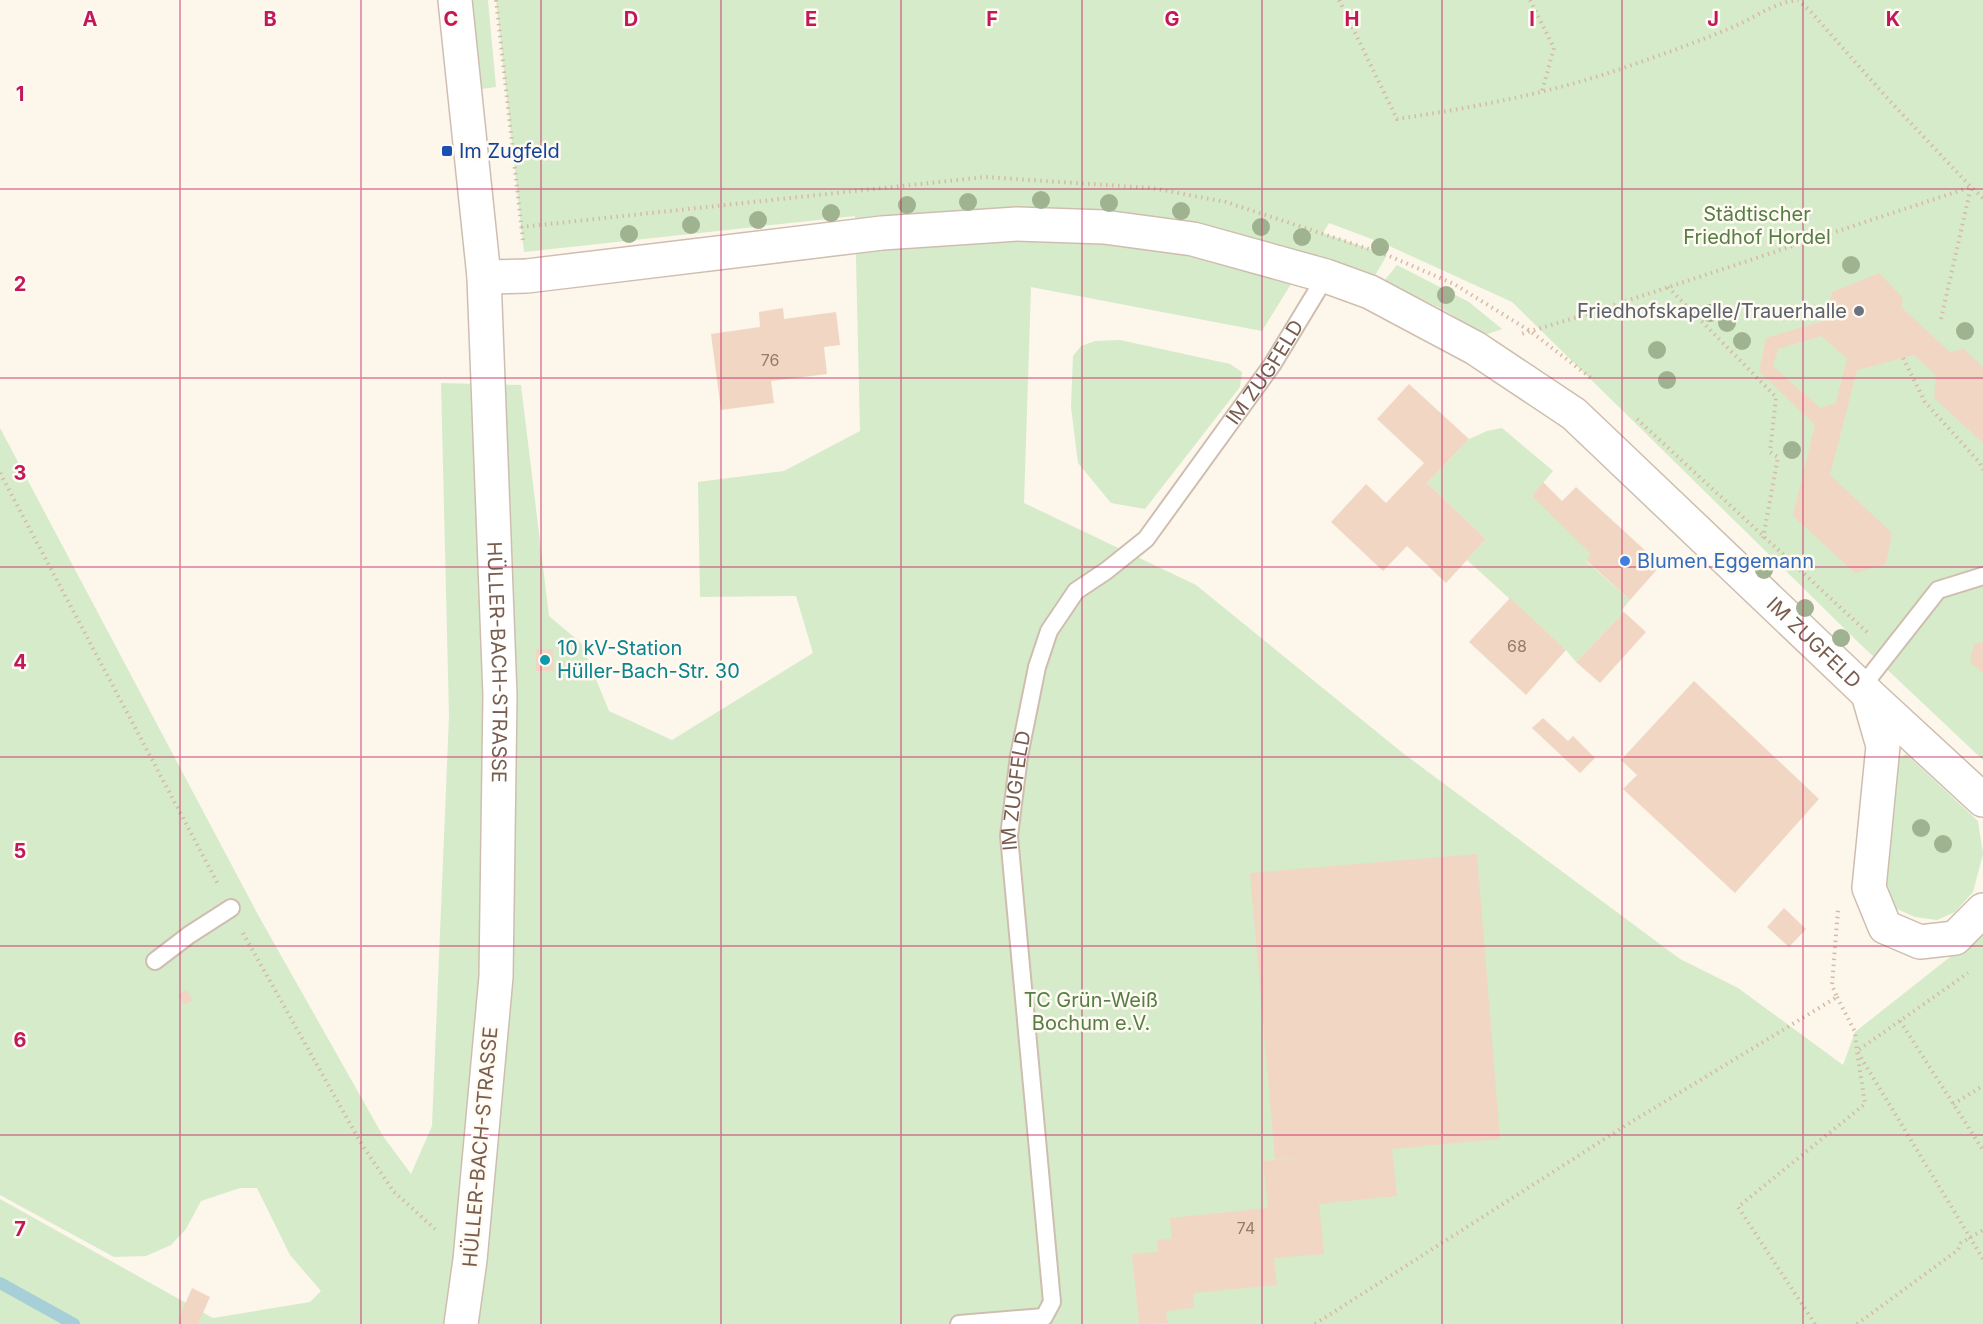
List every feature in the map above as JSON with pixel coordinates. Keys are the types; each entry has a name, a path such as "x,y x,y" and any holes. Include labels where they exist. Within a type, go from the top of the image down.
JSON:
{"street":[{"name":"HÜLLER-BACH-STRASSE","path":"456,0 484,277 500,695 496,977 470,1260 461,1324"},
{"name":"IM ZUGFELD","path":"484,277 527,276 882,233 1017,224 1104,227 1193,238 1326,276 1370,292 1475,348 1574,414 1864,691 1983,800"},
{"name":"IM ZUGFELD","path":"1864,691 1883,746 1869,888 1885,927 1920,942 1955,938 1983,910"}],"lane":[{"name":"IM ZUGFELD","path":"959,1324 1044,1317 1052,1302 1009,836 1019,756 1037,667 1049,631 1076,591 1106,571 1146,539 1272,365 1326,276"},
{"path":"1864,691 1889,653 1938,590 1983,576"},
{"path":"155,961 189,935 231,909"}],"path":[{"path":"496,0 527,276"},
{"path":"1339,0 1397,118 1496,103 1542,92 1631,65 1735,26 1784,1 1798,0 1888,99 1983,198"},
{"path":"1530,0 1554,48 1542,92"},
{"path":"1475,348 1971,187"},
{"path":"1941,319 1971,187"},
{"path":"1668,287 1776,397 1770,452 1778,457 1763,538"},
{"path":"1530,331 1598,384"},
{"path":"1903,358 1925,402 1980,463 1983,470"},
{"path":"1631,415 1889,653"},
{"path":"0,473 231,909 362,1145 394,1192 470,1260"},
{"path":"1815,1324 1738,1207 1865,1104 1855,1032 1832,985 1838,904"},
{"path":"1857,1051 1974,969"},
{"path":"1316,1324 1628,1124 1837,997"},
{"path":"1900,1021 1983,1150"},
{"path":"1857,1051 1983,1259"},
{"path":"1953,1104 1983,1086"},
{"path":"1857,1324 1958,1250 1961,1243 1983,1230"}],"green space":[{"path":"471,0 488,0 496,87 481,89"},
{"path":"496,0 1983,0 1983,760 1857,641 1512,302 1385,244 1329,223 1323,233 1387,255 1373,279 1309,255 1262,331 1031,287 1024,503 1196,585 1404,754 1680,959 1738,988 1843,1065 1855,1032 1983,931 1983,1324 0,1324 0,1199 213,1318 310,1302 321,1291 290,1255 257,1188 240,1188 201,1201 186,1229 171,1245 146,1256 114,1257 0,1195 0,428 257,913 383,1136 411,1174 432,1126 449,716 441,383 521,385 549,616 581,643 609,711 672,740 813,653 796,596 700,597 698,482 784,471 860,431 855,216 524,252"},
{"path":"1397,265 1469,302 1502,329 1485,335 1444,310 1384,281"},
{"path":"1120,340 1230,364 1242,372 1240,387 1145,509 1111,503 1078,463 1071,407 1073,356 1081,346 1095,341"},
{"path":"1502,428 1553,471 1532,496 1594,552 1586,561 1630,600 1621,611 1624,612 1576,662 1566,650 1467,560 1486,539 1427,483 1469,439 1487,431"},
{"path":"1906,754 1978,821 1983,854 1973,892 1955,912 1937,920 1915,917 1895,908 1884,887 1897,759"}],"building":[{"path":"1879,273 1903,298 1901,307 1950,352 1964,349 1983,367 1983,443 1934,398 1936,375 1914,355 1857,370 1830,475 1892,533 1886,564 1855,573 1793,516 1815,425 1759,371 1766,338 1826,320 1832,292","holes":["1821,336 1847,358 1836,403 1820,408 1773,366 1778,349"]},
{"path":"783,308 784,319 836,312 840,345 824,347 827,374 771,381 774,403 721,410 711,334 760,327 759,312"},
{"path":"1409,384 1469,439 1427,483 1486,539 1446,583 1407,546 1383,571 1331,522 1366,484 1386,503 1424,463 1377,419"},
{"path":"1543,482 1562,501 1576,487 1661,565 1630,600 1586,560 1591,554 1532,496"},
{"path":"1510,598 1566,650 1526,695 1469,642"},
{"path":"1624,612 1646,632 1600,683 1576,662"},
{"path":"1983,642 1983,673 1970,662 1974,644"},
{"name":"10 kV-Station Hüller-Bach-Str. 30","path":"536,649 553,649 554,671 536,671"},
{"path":"1694,681 1819,799 1735,893 1623,789 1637,775 1621,760"},
{"path":"1543,718 1568,741 1573,736 1595,758 1580,773 1532,728"},
{"path":"1477,854 1500,1139 1392,1149 1397,1196 1319,1204 1324,1254 1274,1258 1277,1285 1193,1293 1194,1308 1166,1311 1168,1323 1139,1324 1132,1254 1158,1252 1157,1240 1172,1239 1170,1218 1268,1208 1263,1161 1308,1157 1275,1159 1250,873"},
{"path":"1784,908 1806,929 1789,947 1767,927"},
{"path":"186,990 193,1000 185,1005 178,995"},
{"path":"192,1288 210,1297 198,1324 179,1324 177,1323"}],"waterway":[{"path":"0,1283 74,1324"}],"place":[{"name":"Im Zugfeld","path":"447,151"},
{"name":"Friedhofskapelle/Trauerhalle","path":"1859,311"},
{"name":"Blumen Eggemann","path":"1625,561"},
{"name":"10 kV-Station Hüller-Bach-Str. 30","path":"545,660"}],"park label":[{"name":"Städtischer Friedhof Hordel","path":"1757,226"},
{"name":"TC Grün-Weiß Bochum e.V.","path":"1091,1012"}]}
